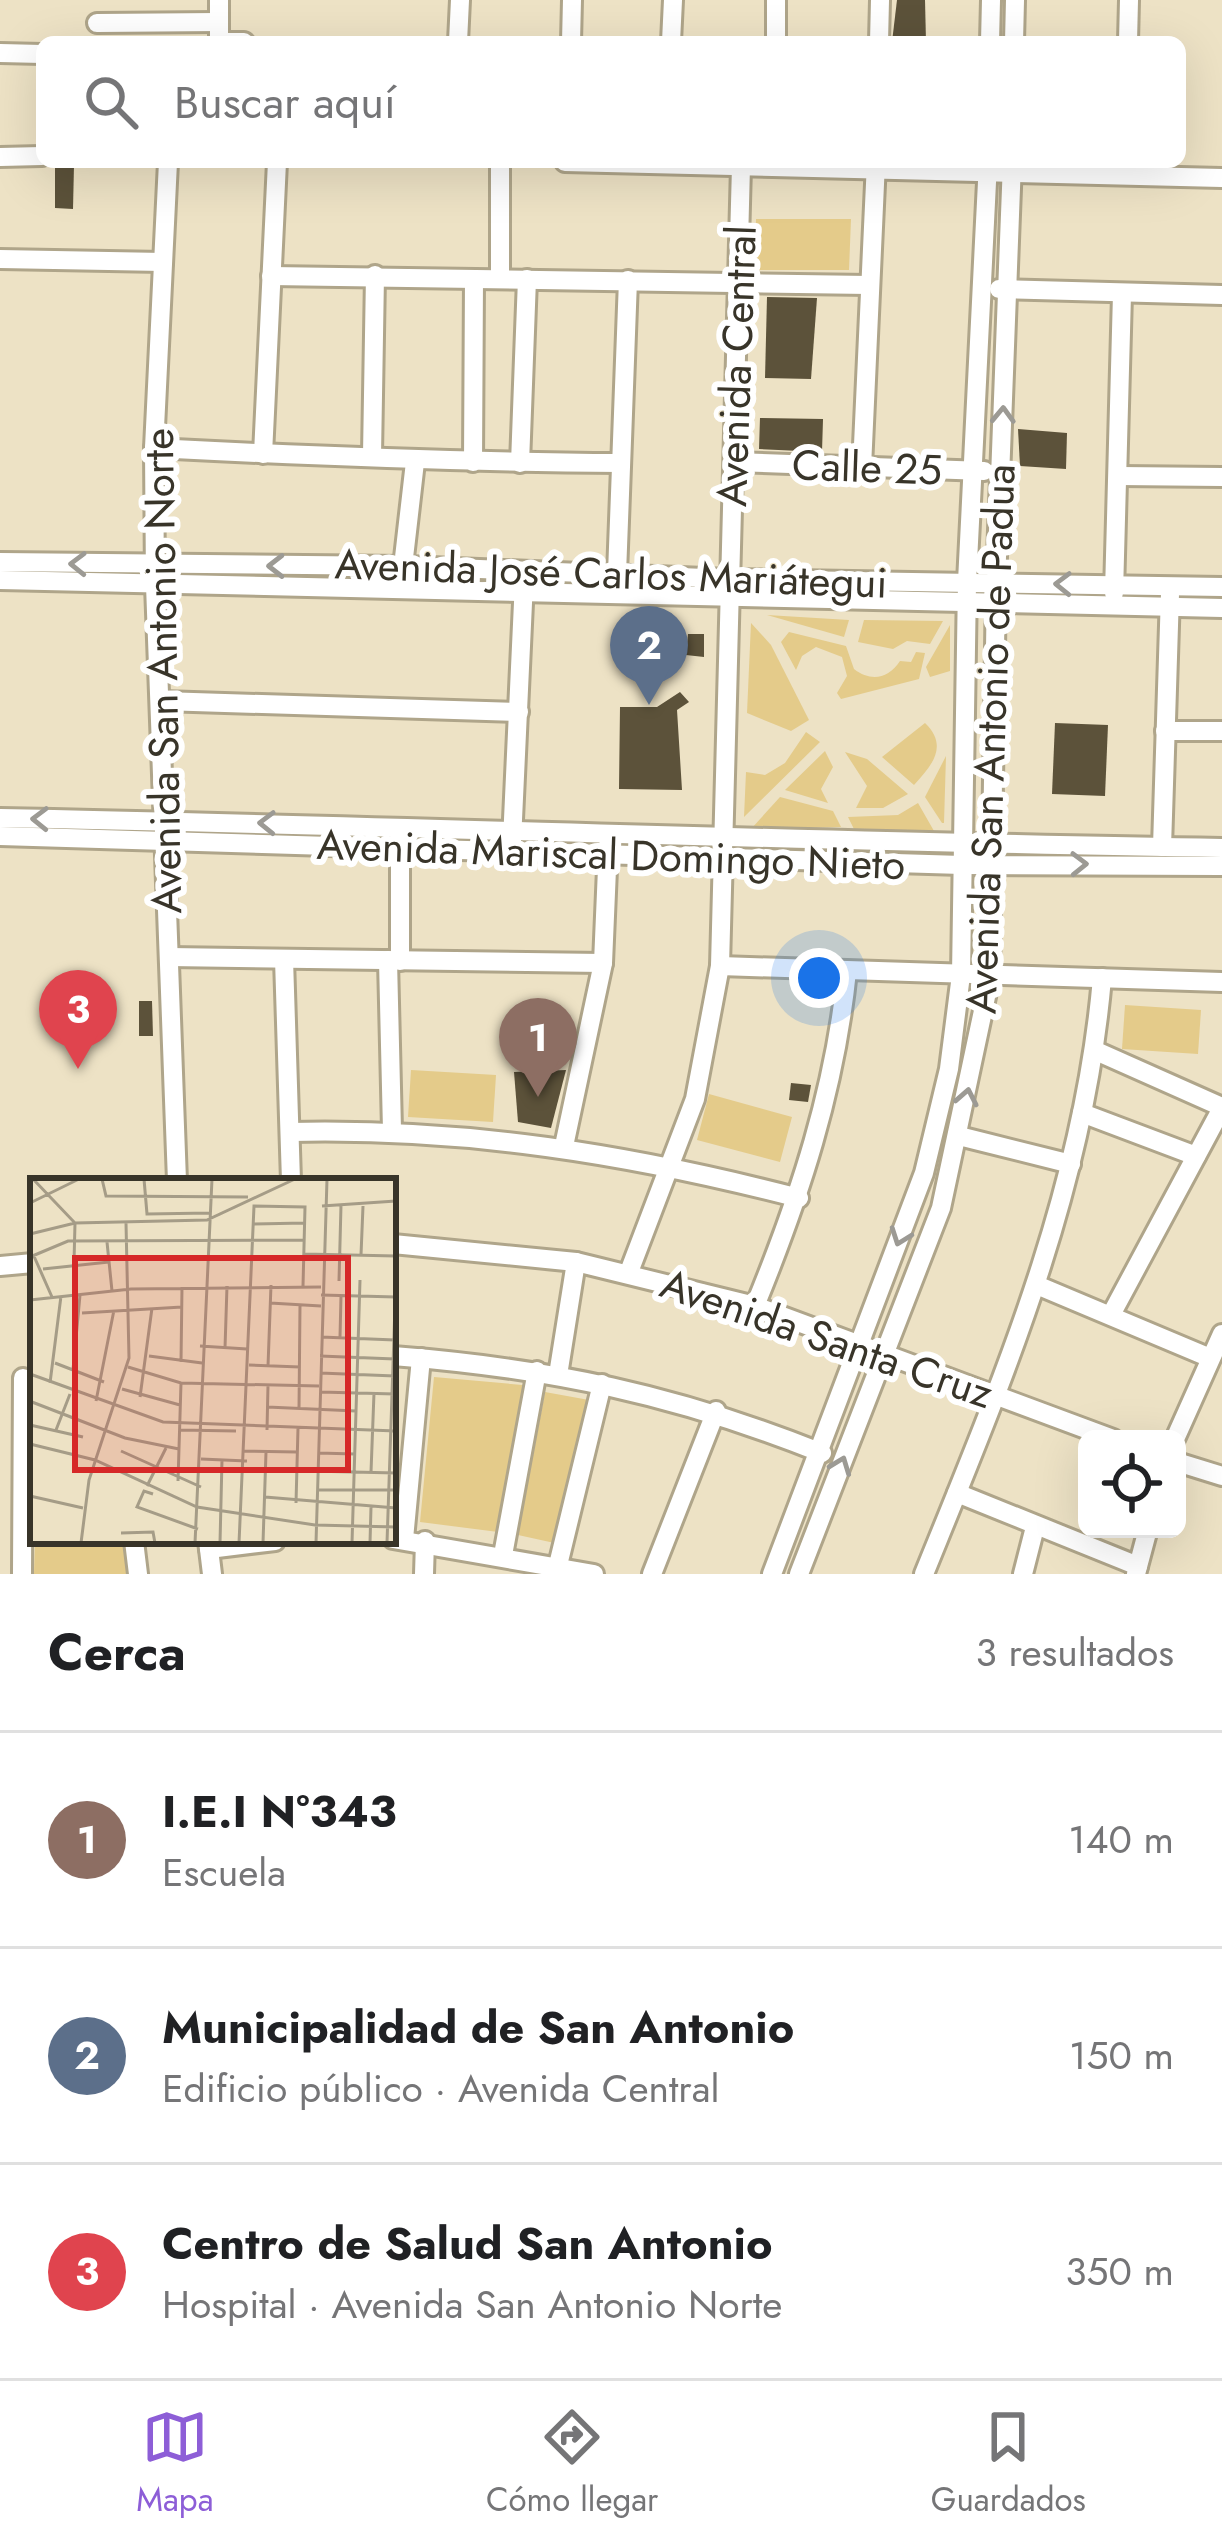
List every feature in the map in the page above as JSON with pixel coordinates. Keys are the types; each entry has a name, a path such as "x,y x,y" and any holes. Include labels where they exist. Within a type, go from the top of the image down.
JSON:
{"street":[{"path":"97,23 134,32 219,35 219,0"},
{"path":"458,36 460,0"},
{"path":"571,36 572,0"},
{"path":"671,36 673,0"},
{"path":"776,0 776,36"},
{"path":"879,36 880,0"},
{"path":"990,36 991,0"},
{"path":"1014,36 1015,0"},
{"path":"1128,36 1129,0"},
{"path":"0,53 36,54"},
{"path":"0,157 36,156"},
{"name":"Avenida San Antonio Norte","path":"168,168 154,448 155,575 177,1178"},
{"path":"263,454 277,168"},
{"path":"500,168 500,279"},
{"name":"Avenida Central","path":"628,1271 672,1165 711,1033 720,966 741,168"},
{"path":"862,466 876,168"},
{"path":"988,168 1125,169 1222,178"},
{"name":"Avenida San Antonio de Padua","path":"772,1574 822,1453 924,1173 949,1070 961,975 967,591 988,168"},
{"name":"Avenida San Antonio de Padua","path":"799,1574 941,1208 990,978 996,591 1012,168"},
{"path":"0,259 163,262"},
{"path":"371,454 375,275"},
{"path":"272,277 869,285"},
{"path":"473,462 475,279"},
{"path":"520,463 526,279"},
{"path":"617,574 628,280"},
{"path":"982,287 1222,296"},
{"path":"1114,594 1122,294"},
{"path":"154,448 371,454 416,462 621,464"},
{"path":"396,587 406,566 416,462"},
{"name":"Calle 25","path":"734,462 1000,471"},
{"path":"1119,476 1222,477"},
{"name":"Avenida José Carlos Mariátegui","path":"0,562 396,587 617,574 729,588"},
{"name":"Avenida José Carlos Mariátegui","path":"0,580 406,566 524,582 1170,596 1222,608"},
{"path":"511,852 524,582"},
{"name":"Avenida José Carlos Mariátegui","path":"1170,596 1222,587"},
{"path":"1162,847 1170,596"},
{"path":"162,701 519,712"},
{"path":"1165,731 1222,731"},
{"name":"Avenida Mariscal Domingo Nieto","path":"0,818 400,849 558,854 962,844 1222,848"},
{"path":"392,1130 400,825"},
{"name":"Avenida Mariscal Domingo Nieto","path":"0,836 400,825 608,834 720,849 962,866 1222,866"},
{"path":"558,854 559,832"},
{"path":"564,1146 603,963 608,834"},
{"path":"169,957 603,963"},
{"path":"284,958 291,1178"},
{"path":"720,966 1222,982"},
{"path":"755,1306 799,1198 829,1091 847,971"},
{"path":"924,1574 1040,1286 1096,1051 1102,978"},
{"path":"1096,1051 1222,1108 1112,1313"},
{"path":"1082,1113 1196,1156"},
{"path":"290,1132 392,1130 564,1146 672,1165 799,1198"},
{"path":"959,1136 1071,1164"},
{"name":"Avenida Santa Cruz","path":"396,1244 628,1271 755,1306 884,1350 1090,1430"},
{"path":"558,1375 577,1262"},
{"path":"0,1266 30,1264"},
{"path":"1040,1286 1208,1357"},
{"path":"1179,1430 1222,1334"},
{"path":"396,1356 537,1371 602,1384 716,1411 822,1453"},
{"path":"421,1358 398,1539 594,1574"},
{"path":"503,1555 537,1371"},
{"path":"0,1380 28,1377 22,1574"},
{"path":"558,1565 602,1384"},
{"path":"652,1574 716,1411"},
{"path":"1186,1465 1222,1476"},
{"path":"957,1493 1137,1570 1146,1538"},
{"path":"1023,1574 1035,1527"},
{"path":"424,1574 425,1541"},
{"path":"134,1544 138,1574"},
{"path":"209,1545 212,1574"}],"shaded area":[{"path":"756,219 851,219 849,270 755,270"},
{"path":"767,615 849,620 844,637"},
{"path":"864,620 943,621 930,644 907,641 893,649 858,642"},
{"path":"751,623 771,645 809,720 791,731 747,713"},
{"path":"950,625 950,671 930,677 926,667"},
{"path":"789,632 846,646 854,669 873,677 885,675 900,661 911,662 916,652 925,653 919,679 841,699 837,693 847,676 842,657 816,647 802,656 796,670 781,642"},
{"path":"925,723 937,748 914,785 882,757"},
{"path":"806,732 820,742 744,817 746,772 765,775 785,763"},
{"path":"825,751 833,767 821,789 828,803 785,790"},
{"path":"845,752 867,759 908,794 883,808 856,808 867,786"},
{"path":"946,756 944,823 942,823 925,797"},
{"path":"780,797 833,811 841,827 751,829"},
{"path":"918,803 934,831 855,831 848,817 898,815"},
{"path":"1125,1005 1201,1010 1198,1054 1122,1049"},
{"path":"411,1070 496,1075 493,1122 408,1117"},
{"path":"709,1094 792,1117 780,1162 697,1140"},
{"path":"434,1377 534,1386 506,1533 420,1522"},
{"path":"545,1392 589,1400 559,1544 518,1535"},
{"path":"35,1544 126,1544 129,1574 34,1574"}],"building":[{"path":"897,0 925,0 926,36 893,36"},
{"path":"55,168 74,168 73,209 55,208"},
{"path":"767,297 817,298 811,379 765,378"},
{"path":"760,418 823,419 822,452 759,449"},
{"path":"1018,429 1067,433 1066,469 1020,466"},
{"path":"688,634 704,634 704,657 686,655"},
{"path":"680,692 689,702 677,710 682,790 619,789 620,707 657,707"},
{"path":"1055,723 1108,725 1105,796 1052,794"},
{"path":"139,1001 152,1001 153,1036 139,1036"},
{"path":"566,1070 551,1128 518,1122 514,1072"},
{"path":"791,1083 811,1085 808,1102 789,1100"}],"place":[{"name":"Municipalidad de San Antonio","path":"649,705"},
{"name":"Centro de Salud San Antonio","path":"78,1069"},
{"name":"I.E.I N°343","path":"538,1097"}]}
